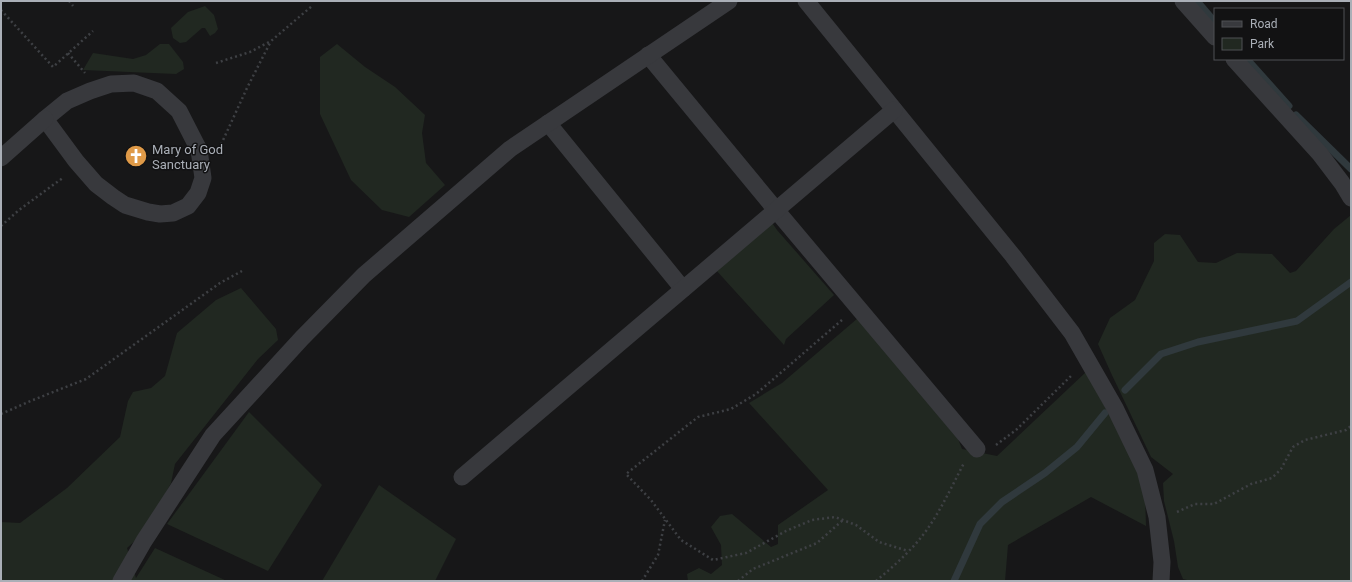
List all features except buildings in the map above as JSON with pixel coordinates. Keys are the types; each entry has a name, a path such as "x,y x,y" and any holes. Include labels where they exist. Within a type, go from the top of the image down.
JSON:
{"street":[{"path":"121,581 144,541 213,435 302,338 364,275 510,149 729,1"},
{"path":"806,1 1013,256 1072,334 1115,408 1145,470 1157,517 1162,562 1161,581"},
{"path":"1183,1 1214,36"},
{"path":"648,55 977,449"},
{"path":"1235,60 1320,154 1342,183 1351,198"},
{"path":"1,158 45,119 67,101 111,84 134,83 157,91 179,111 199,150 203,178 198,193 188,206 173,213 160,214 125,205 112,198 96,184 45,119"},
{"path":"462,477 894,110"},
{"path":"548,123 683,289"}],"path":[{"path":"69,1 73,6"},
{"path":"216,63 250,52 271,41 312,6"},
{"path":"1,10 53,67 93,31"},
{"path":"218,150 271,41"},
{"path":"1,226 19,210 80,165"},
{"path":"1,414 86,379 220,283 242,271"},
{"path":"858,307 756,394 731,409 698,417 626,474 650,500 682,540 713,560 746,553 786,531 812,520 835,517 856,525 879,542 908,551"},
{"path":"1157,517 1195,504 1214,504 1252,484 1272,478 1281,469 1292,447 1305,440 1346,430 1351,426"},
{"path":"642,581 658,555 665,519"},
{"path":"738,581 753,570 817,543 843,520"}],"green space":[{"path":"205,6 214,15 218,29 215,33 210,36 205,28 202,28 186,42 180,43 173,38 171,28 188,12"},
{"path":"160,44 169,44 183,62 184,69 176,74 83,70 93,53 133,59 146,55"},
{"path":"337,44 365,67 395,87 425,115 422,133 426,163 445,185 409,217 382,210 351,180 320,114 320,57"},
{"path":"1351,215 1351,581 1191,581 1183,579 1178,567 1174,541 1164,501 1163,483 1173,474 1151,457 1098,344 1110,318 1135,300 1154,261 1154,243 1165,234 1180,235 1198,262 1216,263 1237,253 1272,254 1290,273 1296,271 1334,229"},
{"path":"770,220 834,295 786,339 784,345 715,269"},
{"path":"241,288 276,329 278,340 258,359 175,464 171,483 145,532 127,548 136,578 155,548 227,581 1,581 1,522 20,523 67,488 120,437 128,401 133,392 151,388 165,376 177,333 216,300"},
{"path":"858,318 958,439 962,449 997,456 1086,372 1139,469 1145,493 1146,526 1091,497 1008,545 1005,581 688,581 687,574 699,568 711,574 722,565 721,545 711,527 720,516 732,514 771,547 778,544 778,525 828,490 749,403 782,383"},
{"path":"249,412 322,485 268,571 167,524"},
{"path":"379,485 456,539 435,581 322,581"}],"waterway":[{"path":"1197,1 1214,21"},
{"path":"1248,60 1289,106"},
{"path":"1296,115 1351,169"},
{"path":"1125,390 1161,354 1198,342 1297,321 1351,282"},
{"path":"954,581 980,524 1002,502 1045,473 1077,447 1105,413"}],"place":[{"name":"Mary of God Sanctuary","path":"136,156"}]}
